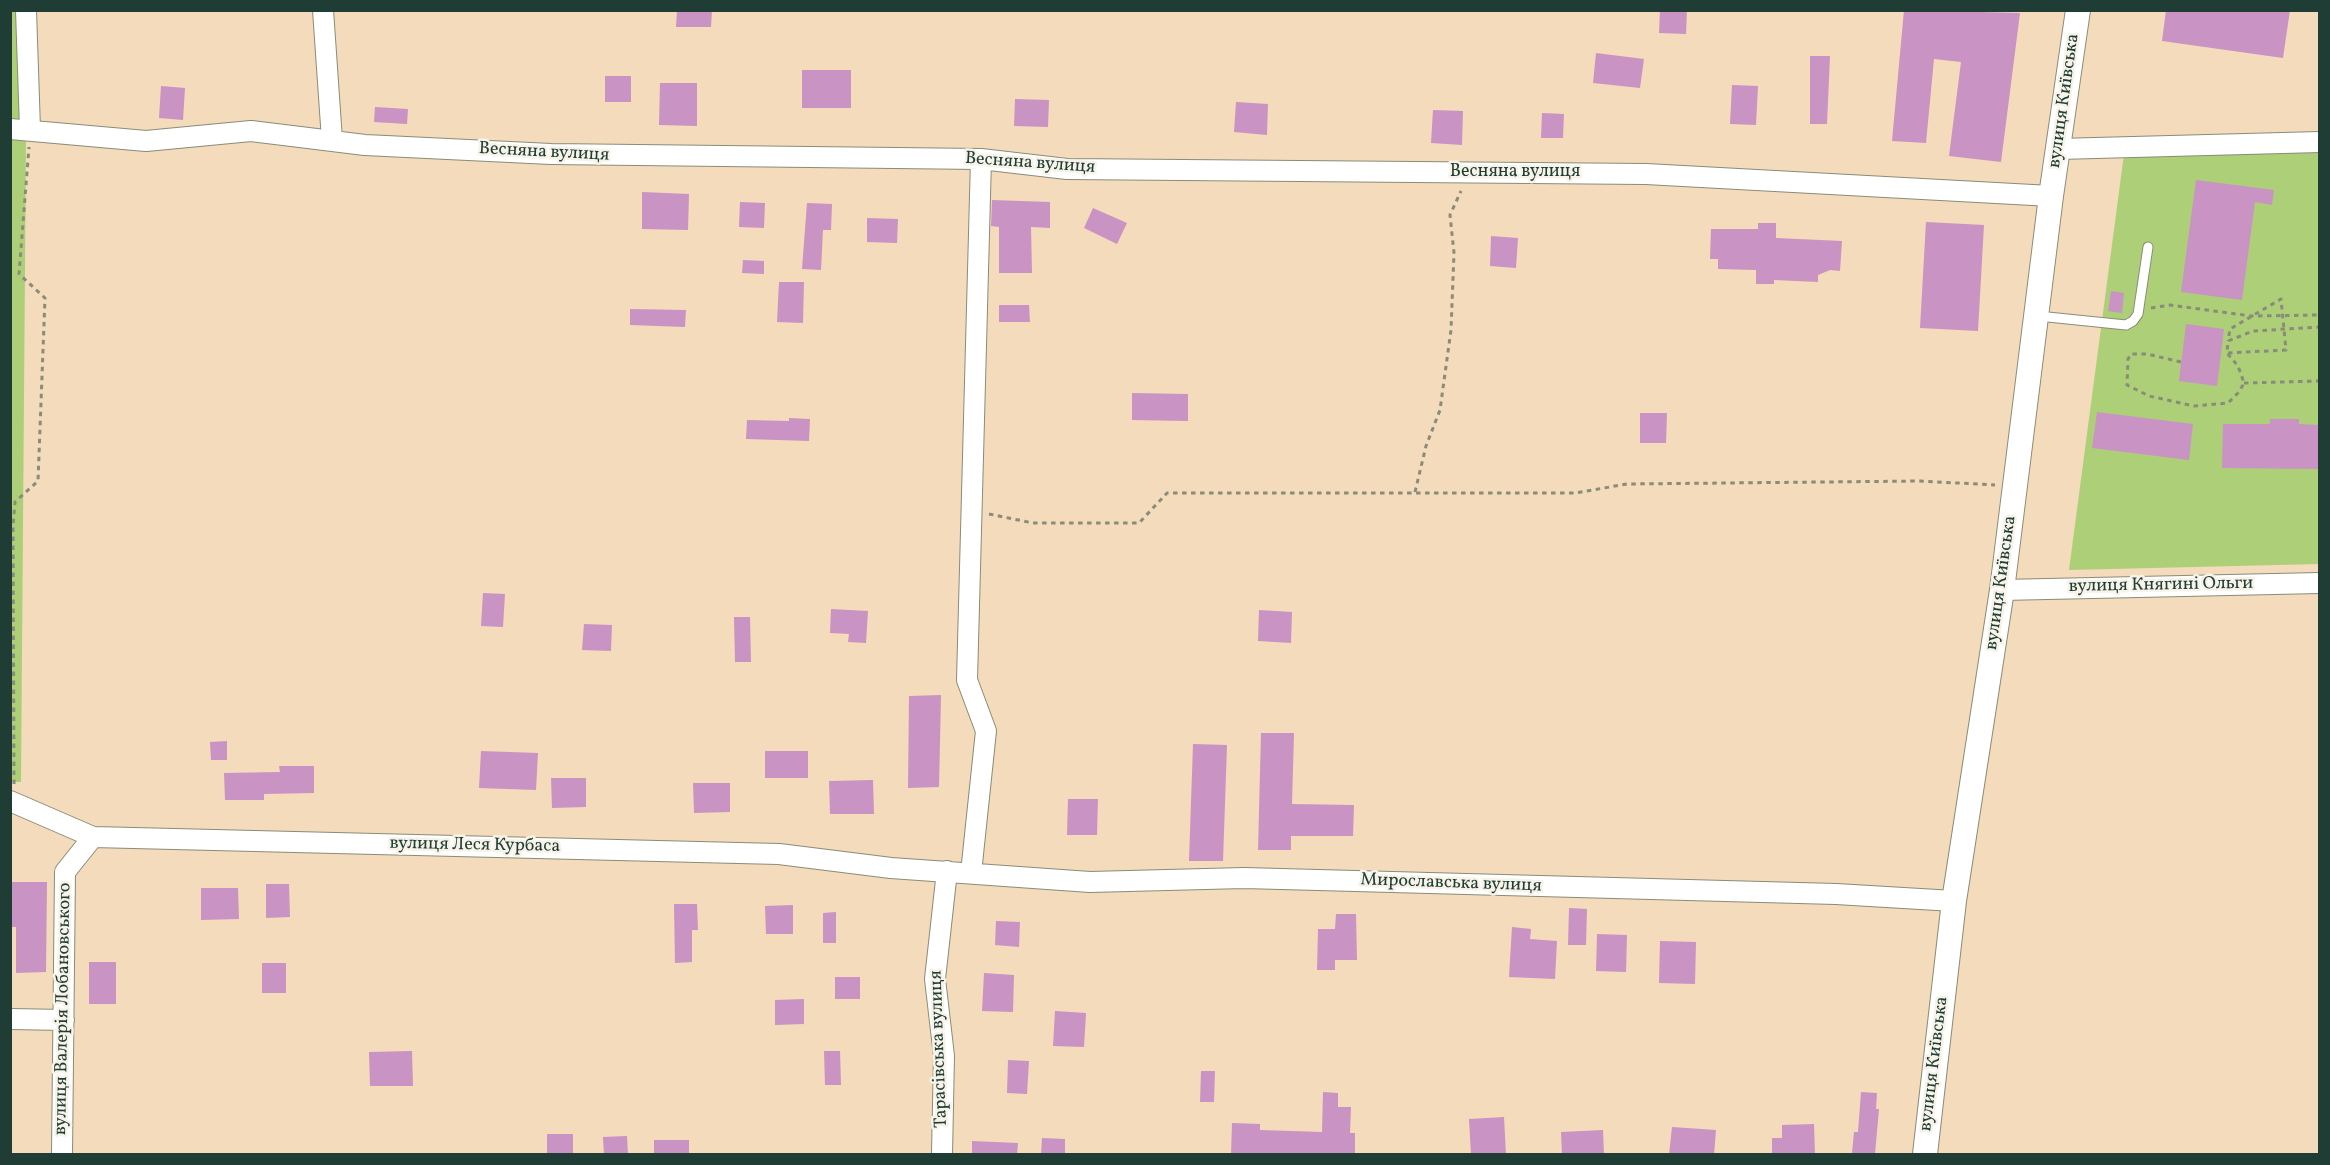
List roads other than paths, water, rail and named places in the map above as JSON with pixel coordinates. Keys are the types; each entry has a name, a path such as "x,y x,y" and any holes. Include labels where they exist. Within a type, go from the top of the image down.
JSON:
{"street":[{"path":"26,10 30,129"},
{"path":"323,10 332,140"},
{"name":"вулиця Київська","path":"1925,1155 1954,902 2002,590 2050,196 2078,10"},
{"name":"Весняна вулиця","path":"10,129 146,141 251,131 365,145 562,154 981,159 1067,169 1646,174 2050,196"},
{"path":"2058,149 2319,142"},
{"path":"972,873 986,731 967,680 981,159"},
{"name":"вулиця Княгині Ольги","path":"2002,590 2319,583"},
{"name":"вулиця Леся Курбаса","path":"12,801 93,837 779,854 891,868 947,871"},
{"name":"вулиця Валерія Лобановського","path":"62,1155 65,872 93,837"},
{"name":"Мирославська вулиця","path":"947,871 1090,882 1244,878 1836,894 1954,902"},
{"name":"Тарасівська вулиця","path":"942,1155 944,1056 935,979 947,871"},
{"path":"10,1019 64,1020"}],"lane":[{"path":"2036,316 2126,325 2133,321 2139,310 2148,246"}]}
